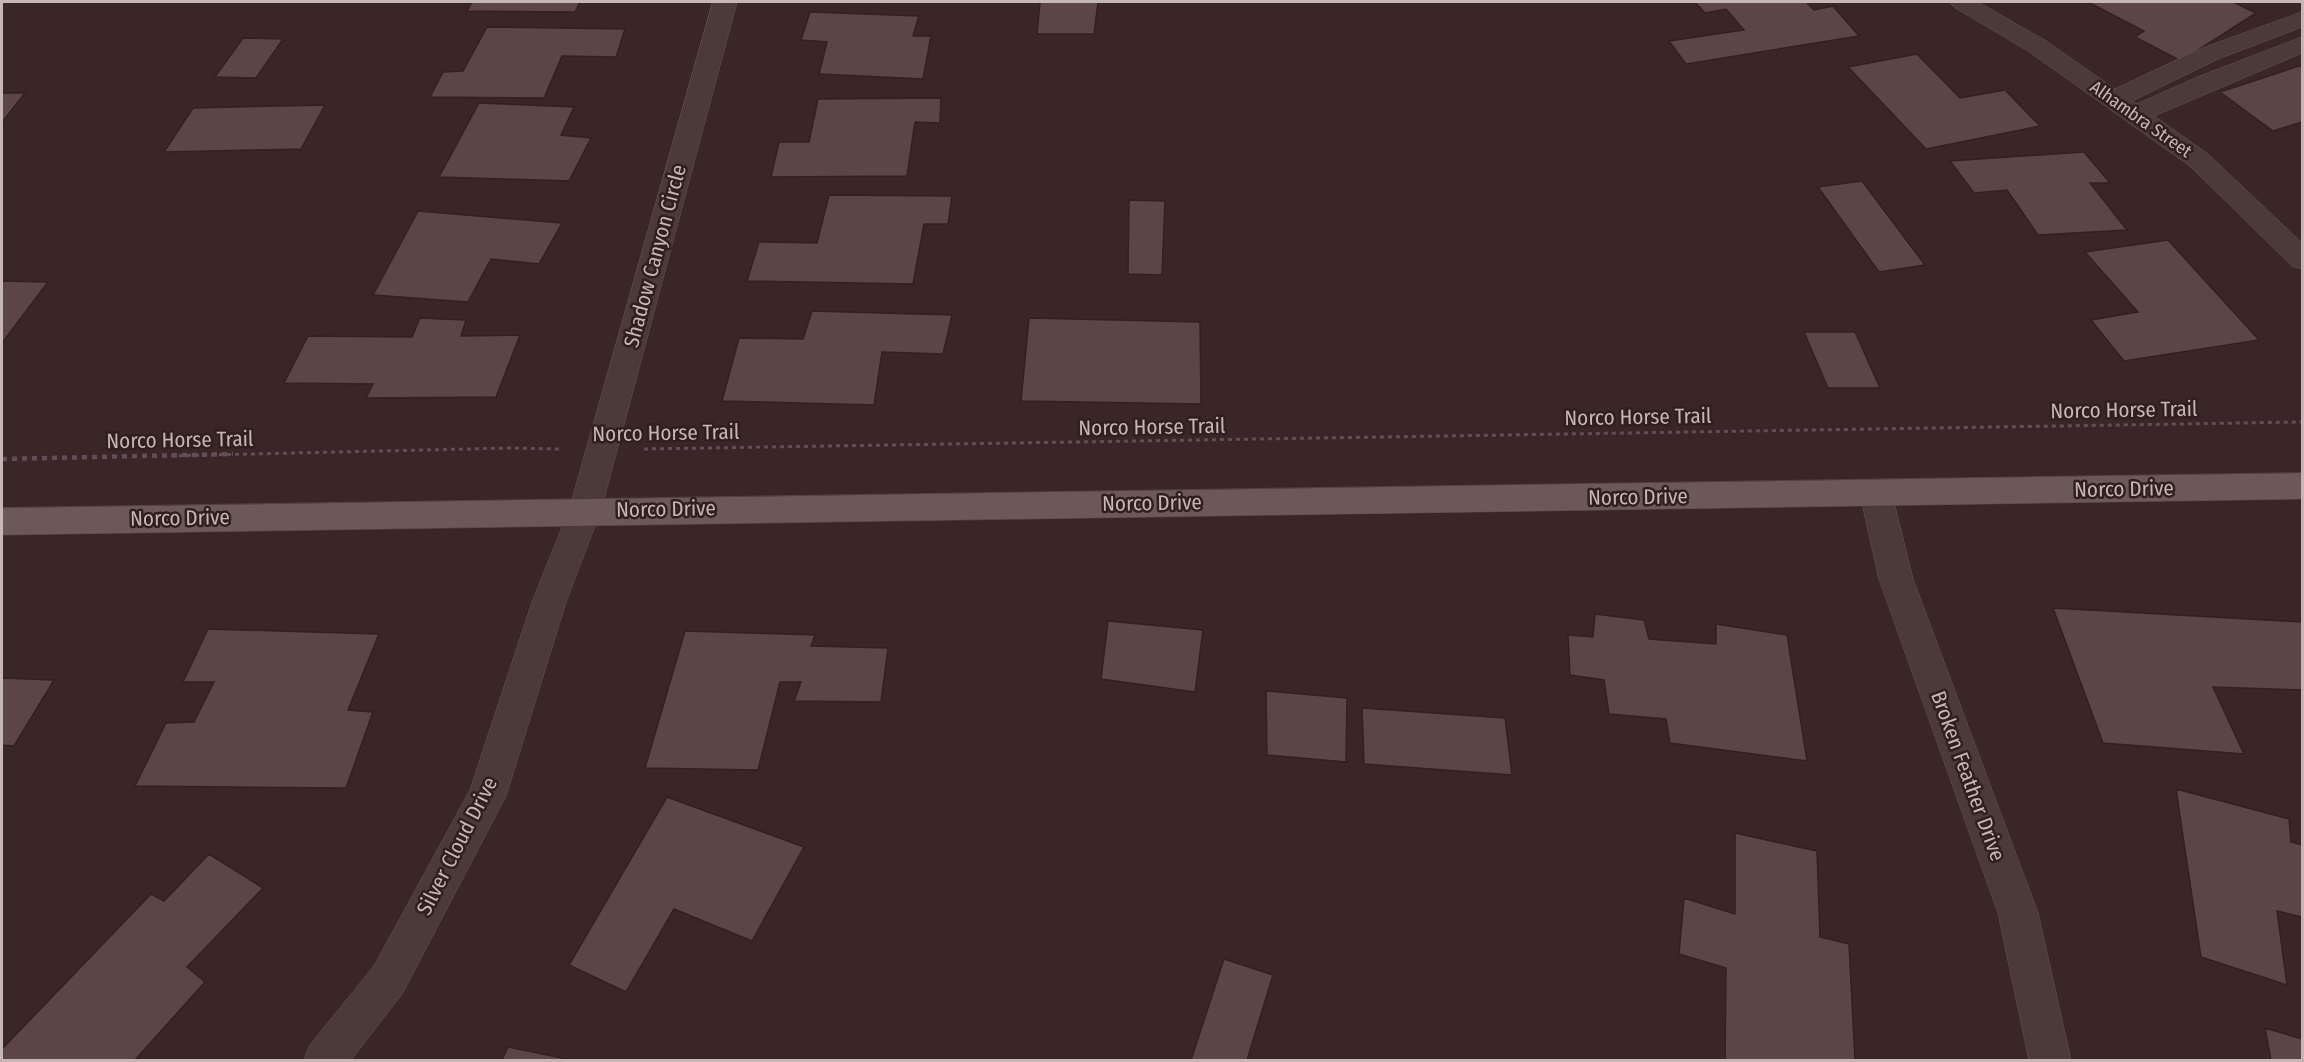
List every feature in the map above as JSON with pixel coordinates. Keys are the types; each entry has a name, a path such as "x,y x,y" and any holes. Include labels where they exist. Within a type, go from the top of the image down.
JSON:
{"main road":[{"name":"Norco Drive","path":"2,522 585,510 1876,494 2302,486"}],"street":[{"name":"Shadow Canyon Circle","path":"585,510 725,2"},
{"name":"Alhambra Street","path":"1962,2 2037,46 2199,160 2302,259"},
{"path":"2114,99 2209,54 2302,19"},
{"path":"2135,115 2209,81 2302,44"},
{"name":"Broken Feather Drive","path":"1876,494 1896,579 2018,913 2050,1060"},
{"name":"Silver Cloud Drive","path":"325,1060 388,980 488,796 549,602 585,510"}],"path":[{"name":"Norco Horse Trail","path":"2,459 498,448 601,450 2302,422"}],"building":[{"path":"472,2 580,2 575,12 467,11"},
{"path":"1040,2 1098,2 1094,34 1037,34"},
{"path":"1695,2 1806,2 1814,10 1833,6 1859,36 1686,64 1669,41 1744,30 1726,9 1705,13"},
{"path":"2088,2 2233,2 2256,13 2181,61 2135,37 2144,31"},
{"path":"810,12 919,16 913,36 931,36 923,79 819,74 827,42 801,40"},
{"path":"487,27 625,29 616,57 562,56 544,98 430,97 443,72 463,71"},
{"path":"243,38 283,39 256,78 215,77"},
{"path":"1917,54 1960,98 2005,90 2040,126 1926,149 1848,67"},
{"path":"2302,65 2302,122 2273,131 2220,92"},
{"path":"2,93 25,93 3,121 2,121"},
{"path":"941,98 940,123 915,122 907,176 771,177 779,142 809,142 818,99"},
{"path":"479,103 574,107 561,135 591,138 569,181 439,177"},
{"path":"325,105 301,149 164,152 193,108"},
{"path":"2084,152 2110,183 2090,183 2127,230 2038,235 2007,190 1974,193 1950,161"},
{"path":"1862,181 1925,265 1879,272 1818,187"},
{"path":"829,195 952,196 948,224 924,224 913,284 747,281 759,242 817,243"},
{"path":"1129,200 1165,201 1162,275 1128,274"},
{"path":"418,211 562,223 539,264 491,259 468,302 373,295"},
{"path":"2168,240 2259,340 2124,361 2091,320 2138,312 2085,252"},
{"path":"2,281 48,282 2,343"},
{"path":"812,311 952,315 943,354 882,352 874,405 722,401 739,338 803,339"},
{"path":"420,318 466,320 461,336 520,335 496,397 366,398 373,384 284,383 308,336 412,337"},
{"path":"1029,318 1200,322 1201,404 1021,401"},
{"path":"1804,332 1855,332 1880,388 1828,388"},
{"path":"2053,608 2302,622 2302,690 2213,687 2244,754 2103,743"},
{"path":"1595,614 1644,620 1649,639 1716,644 1716,624 1787,635 1807,761 1670,743 1666,719 1609,714 1604,680 1570,675 1568,635 1593,637"},
{"path":"1108,621 1203,630 1195,692 1101,679"},
{"path":"208,629 379,634 348,710 373,712 346,788 135,786 166,723 194,722 214,682 183,682"},
{"path":"685,631 815,635 811,646 888,648 881,702 794,701 801,682 780,682 758,770 645,768"},
{"path":"2,678 54,680 14,746 2,745"},
{"path":"1266,691 1347,698 1346,762 1267,755"},
{"path":"1362,708 1505,718 1512,775 1364,764"},
{"path":"2176,789 2289,819 2291,842 2302,845 2302,917 2277,911 2287,985 2201,957"},
{"path":"667,797 804,847 752,941 674,909 626,992 569,965"},
{"path":"1735,833 1817,851 1820,937 1849,944 1855,1060 1725,1060 1726,968 1679,954 1684,898 1735,914"},
{"path":"209,854 263,888 187,967 205,982 135,1060 2,1060 2,1049 151,894 164,901"},
{"path":"1224,959 1273,975 1247,1060 1191,1060"},
{"path":"2265,1028 2302,1039 2302,1060 2271,1060"},
{"path":"508,1047 572,1060 502,1060"}]}
